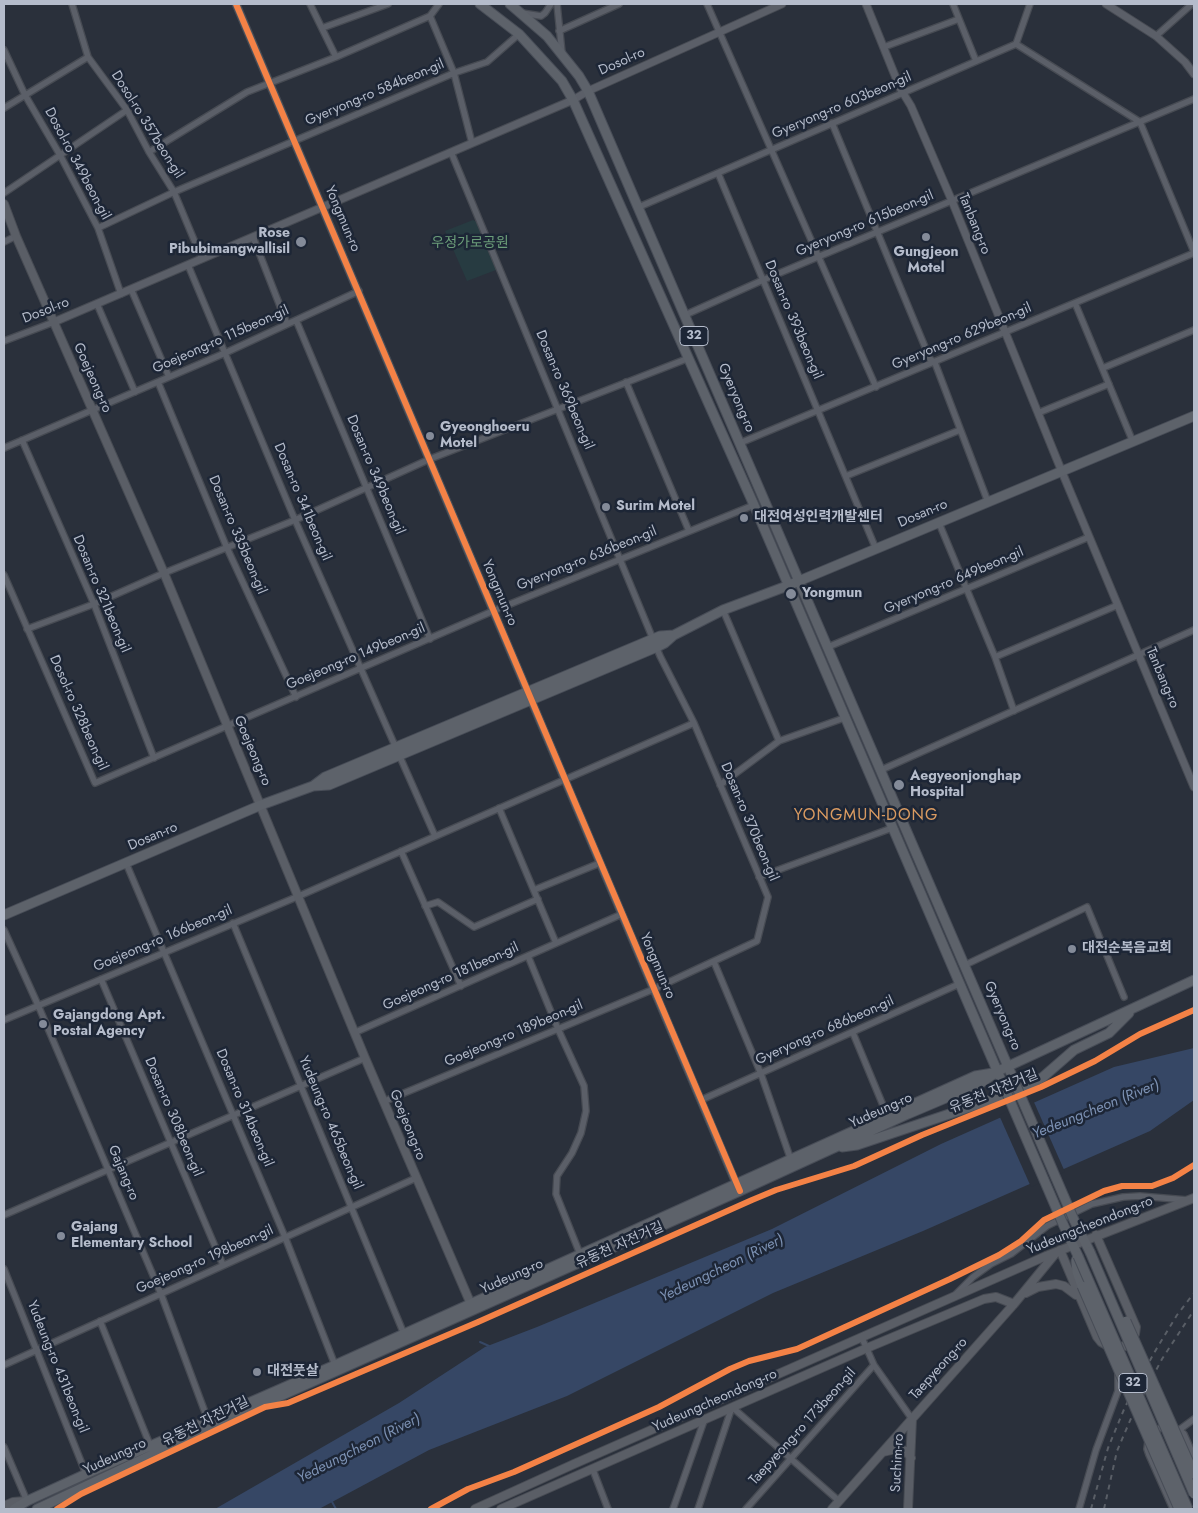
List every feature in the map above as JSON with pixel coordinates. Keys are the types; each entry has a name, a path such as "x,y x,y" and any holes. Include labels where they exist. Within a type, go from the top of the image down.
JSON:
{"main road":[{"name":"Gyeryong-ro","path":"480,4 519,34 562,81 573,100 754,505 844,718 1188,1509"},
{"name":"Gyeryong-ro","path":"510,4 522,12 547,36 579,76 588,91 1074,1220 1090,1252 1194,1494"},
{"name":"Goejeong-ro","path":"4,204 16,236 164,573 356,1032 365,1058 471,1306"},
{"name":"Dosan-ro","path":"4,915 261,805 313,786 329,785 397,751 528,696 655,643 665,644 674,634 723,610 800,581 1194,416"},
{"name":"Yudeung-ro","path":"14,1509 27,1501 150,1445 210,1424 738,1187 832,1149 981,1083 998,1072 1194,980"},
{"path":"832,1149 857,1145 1027,1086 1043,1077 1074,1050 1109,1033 1134,1008"},
{"name":"Yudeung-ro","path":"37,1509 335,1365 471,1306 580,1254 724,1190 738,1187 887,1115 975,1076 998,1072"},
{"name":"Yudeungcheondong-ro","path":"475,1509 1058,1251 1190,1199"},
{"path":"1058,1251 1095,1334 1101,1342 1112,1348 1119,1348 1130,1342 1135,1334 1136,1327 1096,1235"},
{"name":"Taepyeong-ro","path":"832,1509 1022,1295 1058,1251"},
{"path":"1090,1252 1096,1255 1194,1474"},
{"path":"1078,1256 1077,1267 1082,1286 1179,1509"},
{"path":"1022,1295 1038,1286 1056,1284 1064,1286 1075,1293 1082,1304"},
{"name":"Yudeungcheondong-ro","path":"501,1509 867,1348 984,1299 996,1297 1014,1304"},
{"name":"Suchim-ro","path":"908,1509 912,1419"},
{"path":"883,1452 896,1449 906,1452 911,1458"},
{"path":"4,1506 13,1502 27,1501"}],"street":[{"name":"Dosol-ro 357beon-gil","path":"72,4 88,57 126,110 174,192 202,259"},
{"name":"Yongmun-ro","path":"236,4 324,207 528,696 738,1187"},
{"path":"310,4 336,57"},
{"path":"322,28 388,4"},
{"path":"149,152 247,92 336,57 430,16 439,4"},
{"path":"522,12 541,16 550,4"},
{"path":"557,4 563,55"},
{"path":"559,30 619,4"},
{"path":"707,4 876,387"},
{"name":"Dosol-ro","path":"4,341 121,294 573,100 588,91 782,4"},
{"name":"Tanbang-ro","path":"866,4 952,201 1062,472 1194,787"},
{"path":"953,4 976,61"},
{"path":"1030,4 1016,44 1140,122 1194,252"},
{"path":"1106,4 1156,36 1185,62 1194,74"},
{"path":"1156,36 1192,4"},
{"path":"430,16 454,73 472,143"},
{"path":"884,47 959,19"},
{"name":"Gyeryong-ro 584beon-gil","path":"98,228 174,192 454,73 487,62 519,34"},
{"name":"Gyeryong-ro 603beon-gil","path":"638,207 1016,44"},
{"name":"Dosol-ro 349beon-gil","path":"4,50 25,95 60,155 98,228 121,294"},
{"path":"4,108 88,57"},
{"name":"Gyeryong-ro 615beon-gil","path":"685,315 763,280 1194,99"},
{"path":"4,193 126,110"},
{"path":"832,123 930,359 935,363 988,502"},
{"name":"Dosan-ro 369beon-gil","path":"451,152 655,643"},
{"name":"Dosan-ro 393beon-gil","path":"718,173 876,549"},
{"path":"4,242 16,236"},
{"path":"253,237 287,324"},
{"name":"Gyeryong-ro 629beon-gil","path":"740,443 818,409 935,363 1194,252"},
{"name":"Dosan-ro 341beon-gil","path":"188,265 295,520 397,751"},
{"path":"131,289 169,377"},
{"name":"Goejeong-ro 115beon-gil","path":"4,448 93,411 359,291"},
{"path":"1075,302 1133,442"},
{"path":"97,304 135,392"},
{"name":"Dosan-ro 349beon-gil","path":"296,320 430,639"},
{"path":"1102,368 1194,330"},
{"path":"27,629 94,604 164,573 295,520 430,459 689,358"},
{"name":"Dosan-ro 335beon-gil","path":"158,382 227,548 296,697"},
{"path":"626,382 689,531"},
{"path":"1038,413 1109,384"},
{"path":"846,476 960,430"},
{"name":"Dosan-ro 321beon-gil","path":"22,440 94,604 154,758"},
{"name":"Gyeryong-ro 636beon-gil","path":"493,611 754,505"},
{"path":"939,523 1014,710"},
{"name":"Gyeryong-ro 649beon-gil","path":"828,648 1089,537"},
{"name":"Dosol-ro 328beon-gil","path":"4,575 95,783 228,727"},
{"path":"994,657 1118,605"},
{"path":"723,610 779,741"},
{"name":"Goejeong-ro 149beon-gil","path":"228,727 493,611"},
{"path":"881,770 1194,630"},
{"name":"Dosan-ro 370beon-gil","path":"654,989 757,941 768,897 694,723 655,643"},
{"path":"720,785 779,741 844,718"},
{"path":"564,780 694,723"},
{"path":"397,751 435,836"},
{"name":"Goejeong-ro 166beon-gil","path":"4,1020 299,896 564,780"},
{"path":"499,808 556,944"},
{"path":"759,876 892,828"},
{"path":"401,851 461,986"},
{"name":"Dosan-ro 314beon-gil","path":"126,863 285,1237 335,1365"},
{"path":"534,890 600,863"},
{"path":"426,906 438,902 474,927 538,899"},
{"path":"965,965 1087,907 1124,997"},
{"name":"Goejeong-ro 181beon-gil","path":"356,1032 622,914"},
{"name":"Yudeung-ro 465beon-gil","path":"233,923 404,1334"},
{"name":"Gajang-ro","path":"4,930 108,1169 160,1294 210,1424"},
{"path":"528,956 584,1086 586,1111 581,1133 558,1176 556,1194 580,1254"},
{"path":"714,962 760,1074 792,1160"},
{"name":"Dosan-ro 308beon-gil","path":"101,978 223,1265"},
{"name":"Gyeryong-ro 686beon-gil","path":"701,1100 959,984"},
{"name":"Goejeong-ro 189beon-gil","path":"385,1101 654,989"},
{"name":"Yudeung-ro","path":"852,1033 887,1115"},
{"path":"4,1215 365,1058"},
{"name":"Goejeong-ro 198beon-gil","path":"4,1365 416,1178"},
{"path":"953,1298 973,1277 991,1264 1011,1254 1046,1226 1092,1204 1123,1197 1140,1196 1190,1199"},
{"name":"Yudeung-ro 431beon-gil","path":"4,1270 86,1474"},
{"name":"Yudeung-ro","path":"100,1321 150,1445"},
{"path":"862,1338 874,1365"},
{"path":"1079,1509 1096,1450 1118,1391 1119,1348"},
{"name":"Taepyeong-ro 173beon-gil","path":"746,1509 874,1365 912,1419"},
{"path":"698,1509 732,1407 839,1502"},
{"path":"673,1509 706,1418"},
{"path":"1176,1429 1194,1419"},
{"path":"1173,1509 1147,1449 1150,1436 1160,1428 1176,1429 1184,1434 1194,1456"},
{"path":"4,1447 27,1501"},
{"path":"593,1470 608,1509"}],"green space":[{"name":"우정가로공원","path":"473,220 481,224 497,262 496,270 467,281 445,231"}],"water":[{"name":"Yedeungcheon (River)","path":"1194,1048 1194,1100 1150,1131 923,1231 773,1293 567,1396 429,1450 319,1509 215,1509 399,1403 485,1347 772,1229 941,1144 1114,1067"}],"pier":[{"path":"1033,1100 1065,1172 1031,1187 999,1115"}],"waterway":[{"path":"480,1342 489,1346"},
{"path":"331,1500 336,1509"}],"railway":[{"path":"1091,1509 1108,1448 1125,1407 1154,1353 1177,1315 1194,1293"},
{"path":"1104,1509 1117,1451 1132,1416 1162,1359 1194,1310"}],"cycle path":[{"path":"236,4 740,1191"},
{"name":"유동천 자전거길","path":"57,1509 81,1494 265,1407 288,1403 478,1322 776,1190 854,1166 922,1135 1041,1087 1095,1061 1140,1034 1194,1010"},
{"path":"431,1509 468,1489 514,1472 659,1407 730,1369 749,1361 797,1349 950,1279 999,1255 1021,1241 1044,1220 1104,1191 1122,1186 1152,1186 1173,1178 1194,1165"}],"place":[{"name":"Gungjeon Motel","path":"926,237"},
{"name":"Rose Pibubimangwallisil","path":"301,242"},
{"name":"Gyeonghoeru Motel","path":"430,436"},
{"name":"Surim Motel","path":"606,507"},
{"name":"대전여성인력개발센터","path":"744,518"},
{"name":"Yongmun","path":"791,594"},
{"name":"Aegyeonjonghap Hospital","path":"899,785"},
{"name":"대전순복음교회","path":"1072,949"},
{"name":"Gajangdong Apt. Postal Agency","path":"43,1024"},
{"name":"Gajang Elementary School","path":"61,1236"},
{"name":"대전풋살","path":"257,1372"}],"district":[{"name":"YONGMUN-DONG","path":"866,816"}]}
